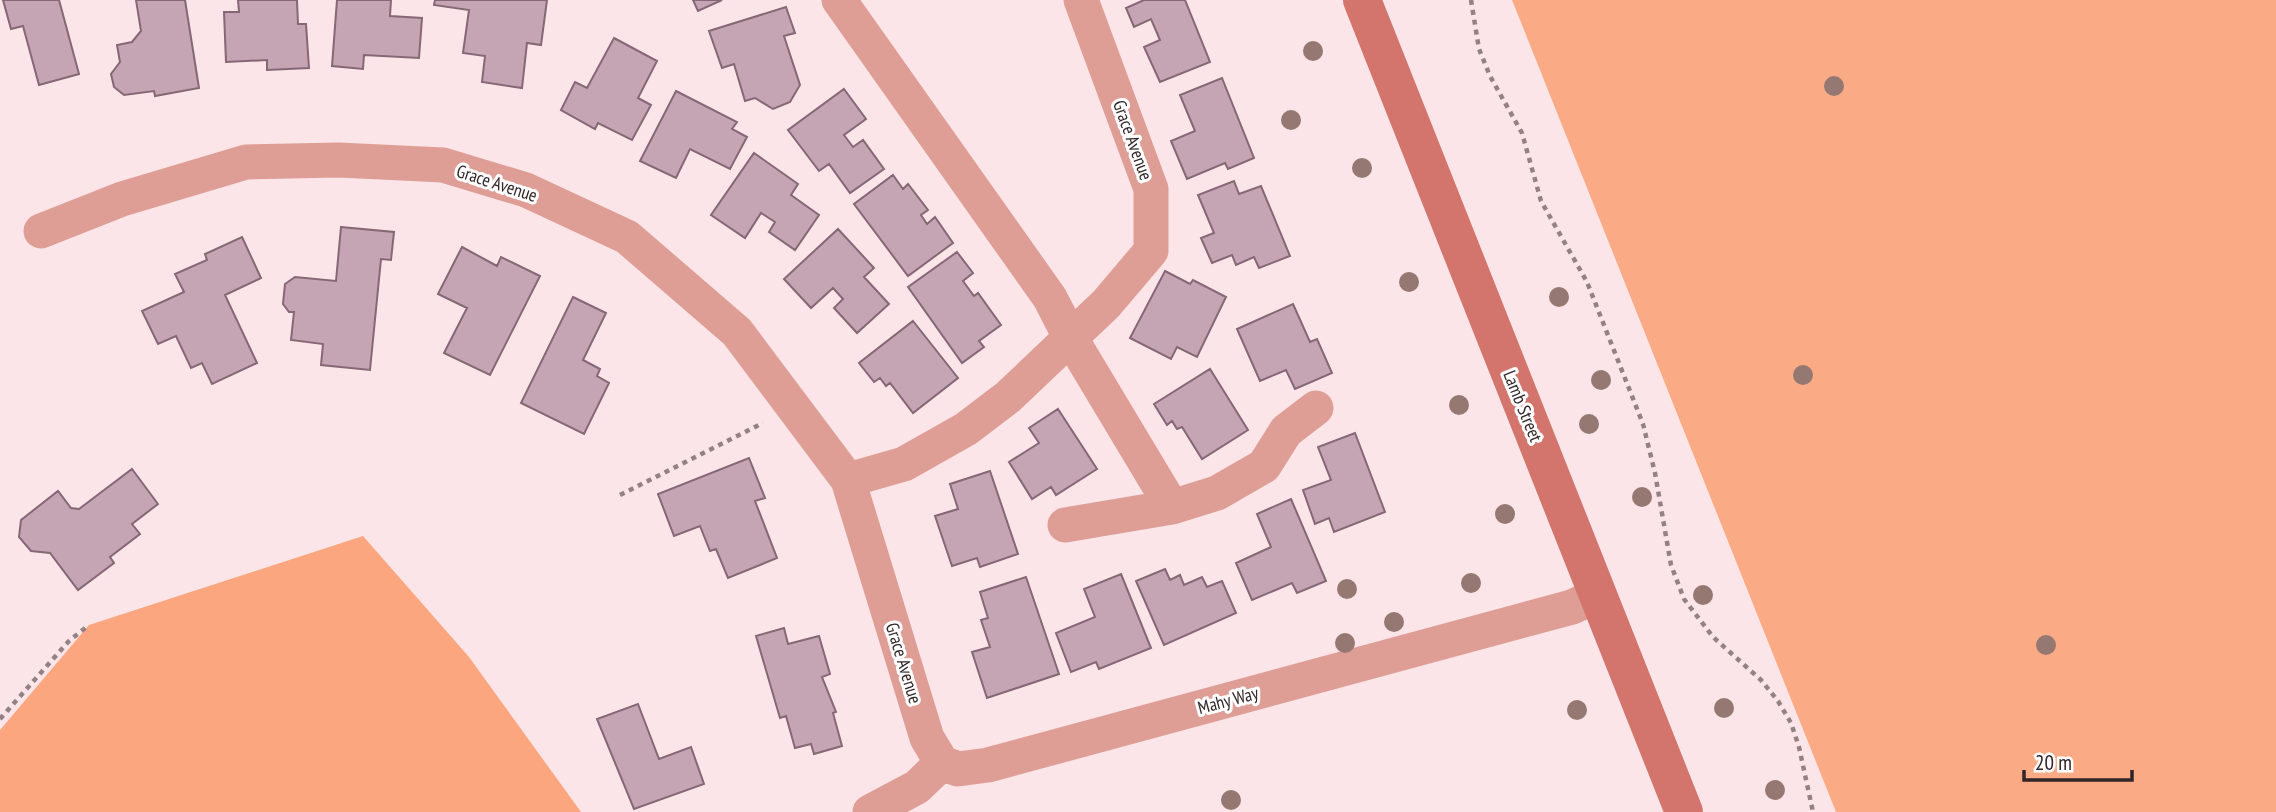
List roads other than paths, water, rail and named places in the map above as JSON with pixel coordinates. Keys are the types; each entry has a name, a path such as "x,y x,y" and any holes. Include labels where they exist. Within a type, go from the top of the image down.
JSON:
{"street":[{"path":"839,0 1050,298 1069,337 1172,507"},
{"name":"Grace Avenue","path":"848,480 904,464 966,429 1008,397 1140,266 1151,251 1151,189 1081,0"},
{"name":"Lamb Street","path":"1362,0 1684,812"},
{"name":"Grace Avenue","path":"41,231 122,199 246,162 339,160 443,165 526,190 626,237 737,332 848,480 927,738 942,763"},
{"path":"1065,525 1172,507 1217,493 1264,466 1286,431 1316,408"},
{"name":"Mahy Way","path":"942,763 958,769 988,765 1572,607 1598,595"},
{"path":"870,812 917,787 942,763"}]}
